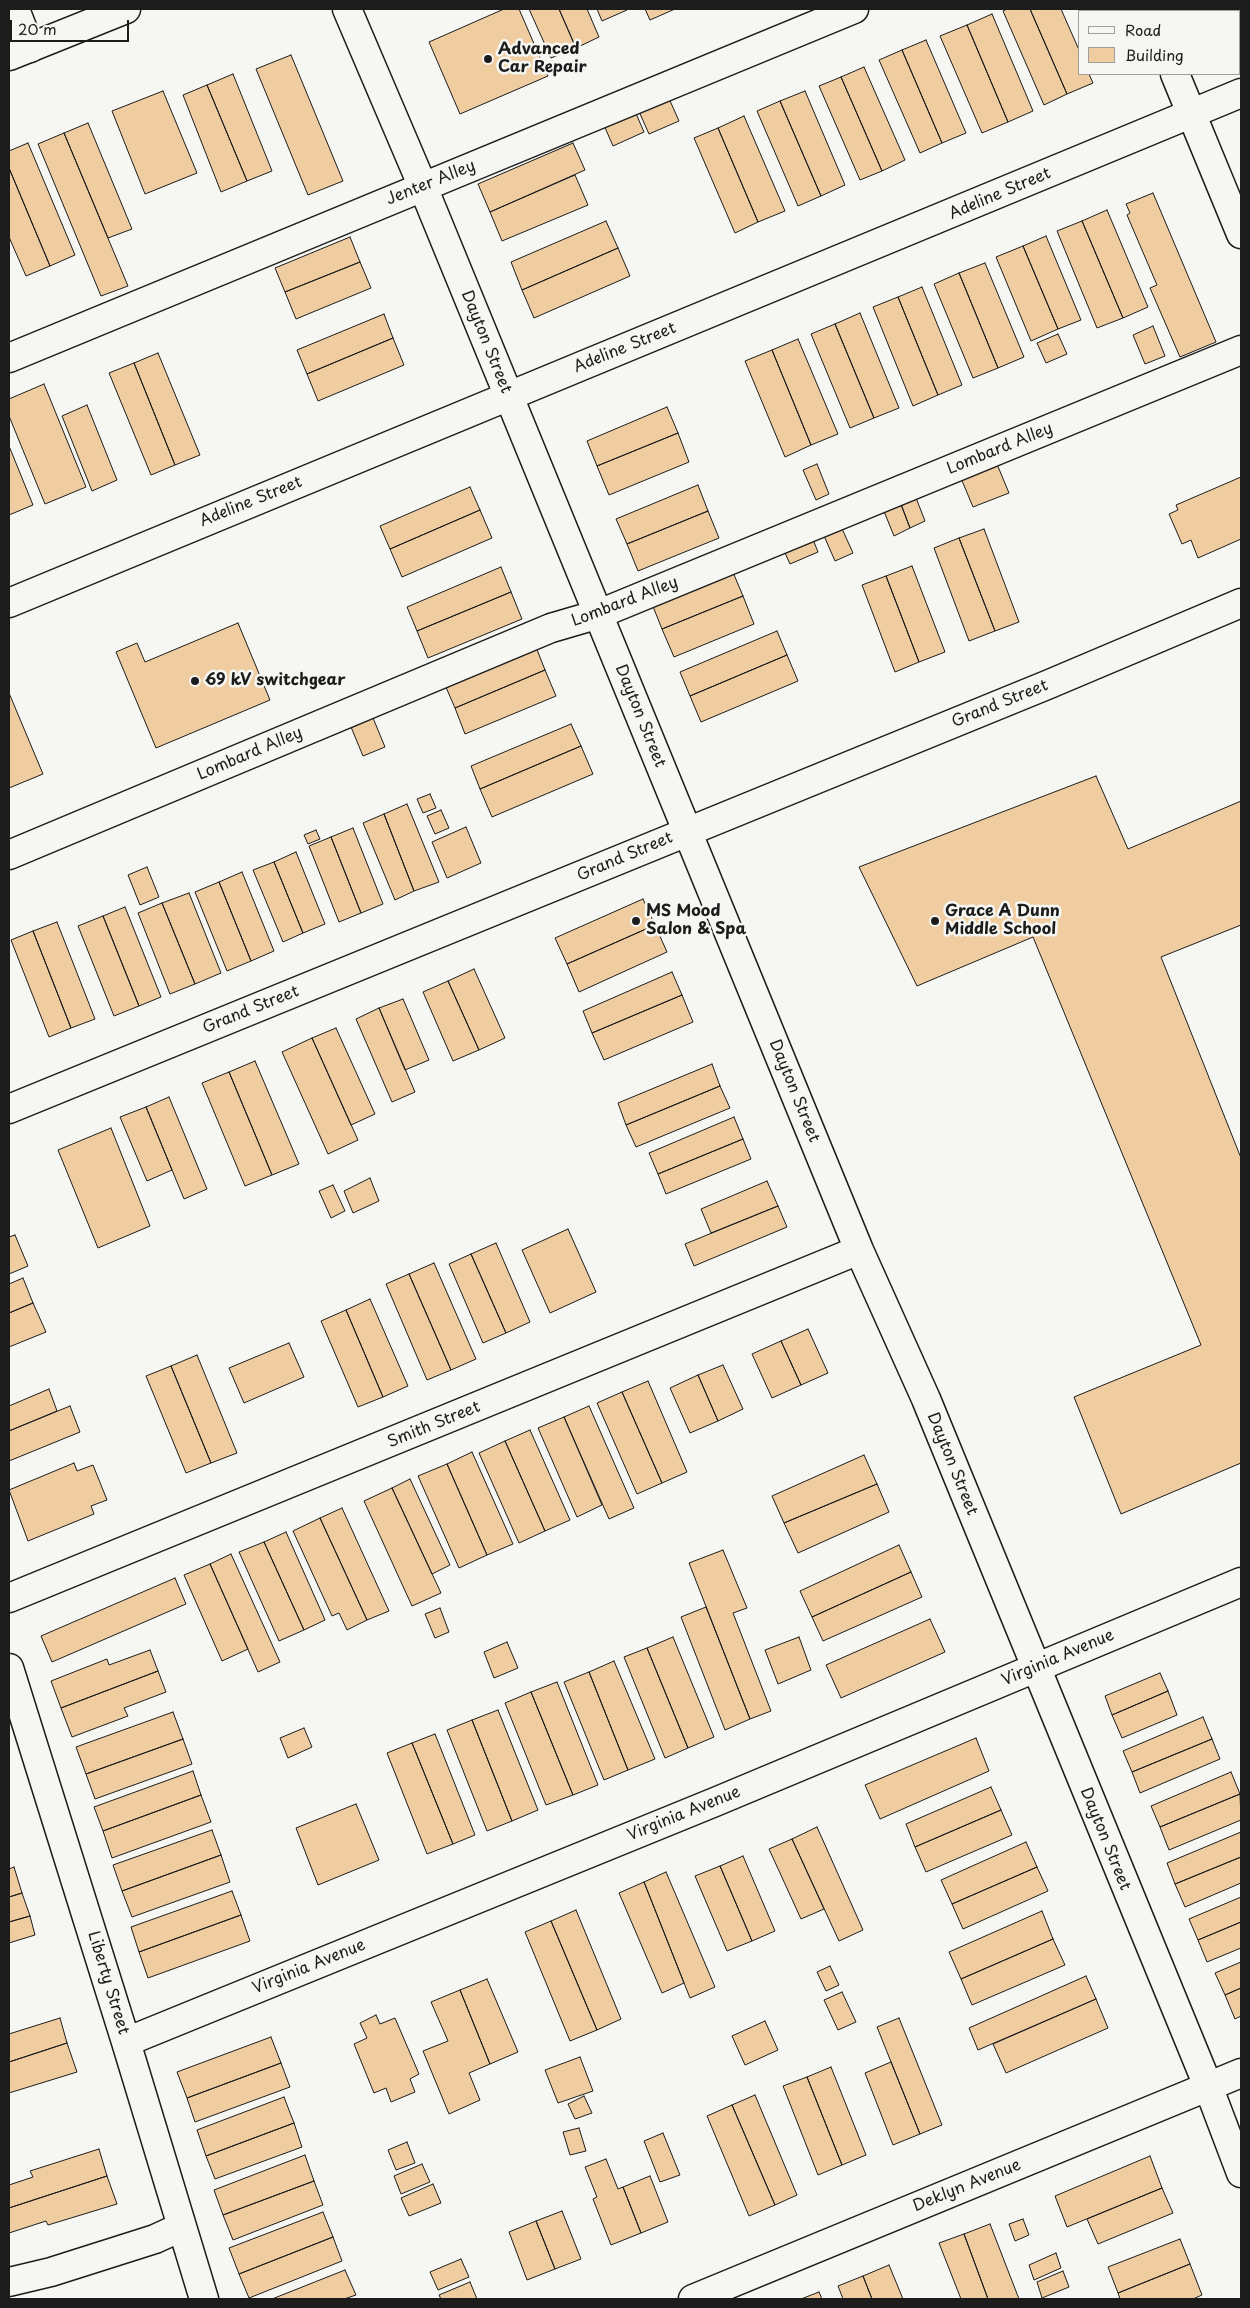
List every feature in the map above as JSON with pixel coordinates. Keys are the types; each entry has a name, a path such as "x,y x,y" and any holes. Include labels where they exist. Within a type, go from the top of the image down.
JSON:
{"street":[{"path":"14,9 19,52 126,9"},
{"name":"Dayton Street","path":"346,9 423,187 859,1250 926,1399 1208,2086 1241,2173"},
{"name":"Jenter Alley","path":"9,358 148,298 854,9"},
{"path":"1175,75 1241,234"},
{"name":"Adeline Street","path":"9,602 856,254 1241,93"},
{"name":"Lombard Alley","path":"9,855 551,628 599,614 1241,350"},
{"name":"Grand Street","path":"9,1109 1241,603"},
{"name":"Smith Street","path":"9,1598 859,1250"},
{"name":"Virginia Avenue","path":"126,2042 1241,1582"},
{"name":"Liberty Street","path":"9,1668 204,2299"},
{"name":"Deklyn Avenue","path":"693,2299 1241,2073"},
{"path":"9,2282 51,2272 155,2239 181,2227"}],"building":[{"name":"Advanced Car Repair","path":"504,9 519,9 548,76 460,114 429,42"},
{"path":"529,9 559,9 576,48 551,58"},
{"path":"559,9 587,9 599,37 576,48"},
{"path":"597,9 626,9 627,10 602,21"},
{"path":"645,9 675,9 650,20"},
{"path":"1007,9 1030,9 1067,94 1044,105 1003,11"},
{"path":"1030,9 1061,9 1078,48 1078,75 1089,75 1093,83 1067,94"},
{"path":"992,14 1033,111 1008,122 967,25"},
{"path":"967,25 1008,122 982,133 940,36"},
{"path":"926,40 966,133 942,143 902,50"},
{"path":"902,50 942,143 920,153 879,60"},
{"path":"291,55 343,181 308,195 256,69"},
{"path":"864,67 905,160 882,171 841,77"},
{"path":"233,74 272,171 247,181 207,85"},
{"path":"841,77 882,171 860,180 819,86"},
{"path":"207,85 247,181 221,192 183,95"},
{"path":"163,91 197,173 145,194 112,111"},
{"path":"805,91 845,185 821,196 780,101"},
{"path":"667,94 679,121 649,134 637,107"},
{"path":"780,101 821,196 798,206 757,111"},
{"path":"634,109 644,132 613,146 603,123"},
{"path":"744,116 785,211 758,222 718,128"},
{"path":"88,123 132,229 108,238 64,133"},
{"path":"718,128 758,222 735,233 694,138"},
{"path":"64,133 128,286 101,296 38,144"},
{"path":"28,143 75,255 50,266 9,168 9,151"},
{"path":"573,143 585,170 490,212 478,184"},
{"path":"9,168 50,266 26,276 9,237"},
{"path":"575,175 588,205 502,241 490,212"},
{"path":"1153,193 1216,342 1180,357 1150,288 1157,285 1127,215 1130,213 1126,204"},
{"path":"1107,210 1148,307 1123,318 1082,221"},
{"path":"606,221 618,248 522,290 511,262"},
{"path":"1082,221 1123,318 1097,328 1057,231"},
{"path":"1046,236 1081,320 1058,329 1023,246"},
{"path":"350,237 360,262 285,292 275,268"},
{"path":"1023,246 1058,329 1031,341 996,257"},
{"path":"618,248 630,276 534,318 522,290"},
{"path":"360,262 371,288 296,319 285,292"},
{"path":"985,263 1024,357 998,368 959,273"},
{"path":"959,273 998,368 973,378 934,284"},
{"path":"922,287 962,385 938,395 898,297"},
{"path":"898,297 938,395 913,406 873,307"},
{"path":"860,313 899,408 874,418 835,324"},
{"path":"384,314 393,338 307,374 297,350"},
{"path":"835,324 874,418 850,428 811,334"},
{"path":"1153,326 1165,356 1145,364 1133,335"},
{"path":"1058,334 1067,354 1046,363 1037,343"},
{"path":"393,338 404,365 318,401 307,374"},
{"path":"798,339 838,434 811,445 772,350"},
{"path":"772,350 811,445 785,457 745,361"},
{"path":"158,353 200,455 175,465 134,363"},
{"path":"134,363 175,465 151,475 109,373"},
{"path":"44,384 86,487 45,504 9,416 9,399"},
{"path":"87,405 117,480 92,491 62,416"},
{"path":"667,407 678,433 597,466 587,441"},
{"path":"678,433 689,462 609,495 597,466"},
{"path":"9,446 33,505 9,515"},
{"path":"994,457 1009,493 973,507 958,471"},
{"path":"817,464 829,494 816,500 803,470"},
{"path":"1241,477 1241,539 1198,558 1191,540 1182,544 1169,514 1178,510 1176,505"},
{"path":"698,485 708,511 627,544 616,519"},
{"path":"470,487 480,510 390,549 380,526"},
{"path":"913,490 925,521 910,528 898,496"},
{"path":"898,497 910,528 894,536 881,504"},
{"path":"480,510 492,538 402,577 390,549"},
{"path":"708,511 719,538 638,571 627,544"},
{"path":"839,522 853,553 835,561 821,529"},
{"path":"984,529 1019,622 995,631 959,538"},
{"path":"810,532 818,552 790,564 781,544"},
{"path":"959,538 995,631 969,641 934,548"},
{"path":"912,566 945,652 919,662 886,576"},
{"path":"501,567 511,592 417,631 407,607"},
{"path":"732,570 743,596 662,629 652,604"},
{"path":"886,576 919,662 895,672 862,585"},
{"path":"511,592 522,619 428,658 417,631"},
{"path":"743,596 754,624 674,657 662,629"},
{"name":"69 kV switchgear","path":"238,623 270,700 156,748 116,652 137,643 145,662"},
{"path":"777,631 787,655 690,696 680,672"},
{"path":"536,647 545,670 455,708 445,685"},
{"path":"787,655 798,681 701,722 690,696"},
{"path":"545,670 556,696 465,734 455,708"},
{"path":"9,693 43,774 9,788"},
{"path":"373,718 385,747 363,756 351,727"},
{"path":"571,724 581,746 480,789 471,766"},
{"path":"581,746 593,774 492,817 480,789"},
{"path":"1096,776 1128,849 1241,801 1241,925 1161,957 1241,1158 1241,1463 1121,1514 1074,1397 1201,1345 1033,937 917,986 859,867"},
{"path":"430,794 436,808 423,813 417,799"},
{"path":"407,804 439,882 414,891 384,814"},
{"path":"441,810 449,828 435,834 427,816"},
{"path":"384,814 414,891 395,900 363,823"},
{"path":"466,827 481,863 447,878 432,842"},
{"path":"353,828 383,904 361,913 331,837"},
{"path":"316,830 320,839 308,844 304,835"},
{"path":"331,837 361,913 339,922 309,846"},
{"path":"296,852 325,924 303,933 274,862"},
{"path":"274,862 303,933 283,942 253,870"},
{"path":"147,867 159,897 140,905 128,875"},
{"path":"242,872 274,951 251,961 219,882"},
{"path":"219,882 251,961 227,971 195,892"},
{"path":"189,893 221,973 195,984 162,903"},
{"path":"643,899 655,925 567,964 555,938"},
{"path":"162,903 195,984 170,994 138,913"},
{"path":"125,907 161,997 139,1006 103,916"},
{"path":"103,916 139,1006 114,1016 78,926"},
{"path":"57,922 95,1019 71,1028 33,931"},
{"path":"655,925 667,952 579,992 567,964"},
{"path":"33,931 71,1028 49,1037 11,940"},
{"path":"474,969 505,1038 479,1050 448,981"},
{"path":"672,972 682,995 592,1033 583,1011"},
{"path":"448,981 479,1050 453,1061 423,992"},
{"path":"682,995 693,1022 604,1060 592,1033"},
{"path":"403,999 429,1060 405,1070 379,1008"},
{"path":"379,1008 415,1092 392,1102 356,1019"},
{"path":"336,1028 375,1114 351,1125 312,1038"},
{"path":"312,1038 358,1140 328,1154 282,1052"},
{"path":"255,1061 299,1164 272,1175 229,1072"},
{"path":"712,1064 720,1086 626,1125 618,1103"},
{"path":"229,1072 272,1175 245,1186 202,1083"},
{"path":"720,1086 730,1108 636,1147 626,1125"},
{"path":"169,1097 207,1189 184,1199 146,1107"},
{"path":"146,1107 172,1170 147,1181 120,1117"},
{"path":"734,1117 743,1139 658,1174 649,1153"},
{"path":"111,1128 150,1226 98,1248 58,1150"},
{"path":"743,1139 751,1159 666,1194 658,1174"},
{"path":"370,1178 379,1201 353,1213 344,1191"},
{"path":"767,1181 778,1206 711,1233 701,1209"},
{"path":"333,1185 345,1211 331,1218 319,1191"},
{"path":"778,1206 787,1227 694,1266 685,1244"},
{"path":"568,1229 596,1292 550,1313 522,1250"},
{"path":"15,1235 28,1266 9,1274 9,1237"},
{"path":"496,1243 530,1322 506,1333 471,1254"},
{"path":"471,1254 506,1333 483,1343 449,1264"},
{"path":"434,1263 476,1359 451,1370 409,1274"},
{"path":"409,1274 451,1370 427,1380 386,1284"},
{"path":"23,1278 33,1303 9,1313 9,1284"},
{"path":"370,1299 408,1386 383,1397 346,1310"},
{"path":"33,1303 46,1332 9,1347 9,1313"},
{"path":"346,1310 383,1397 358,1407 321,1321"},
{"path":"808,1329 828,1373 801,1385 781,1341"},
{"path":"781,1341 801,1385 772,1398 752,1354"},
{"path":"289,1343 304,1377 244,1403 229,1368"},
{"path":"197,1355 237,1453 211,1463 171,1366"},
{"path":"723,1365 743,1409 718,1421 698,1375"},
{"path":"171,1366 211,1463 186,1473 146,1376"},
{"path":"698,1375 718,1421 690,1433 670,1388"},
{"path":"648,1381 687,1472 662,1483 622,1392"},
{"path":"49,1389 57,1411 9,1431 9,1406"},
{"path":"622,1392 662,1483 637,1494 597,1403"},
{"path":"70,1406 80,1432 9,1461 9,1431"},
{"path":"589,1406 634,1508 609,1519 564,1417"},
{"path":"564,1417 602,1505 577,1517 538,1428"},
{"path":"530,1430 570,1520 545,1531 505,1441"},
{"path":"505,1441 545,1531 519,1543 479,1453"},
{"path":"472,1452 513,1544 487,1555 447,1464"},
{"path":"864,1455 877,1484 784,1523 772,1496"},
{"path":"74,1463 77,1471 93,1465 107,1500 91,1506 94,1514 28,1541 9,1490"},
{"path":"447,1464 487,1555 459,1568 418,1476"},
{"path":"410,1479 450,1565 432,1574 392,1488"},
{"path":"877,1484 889,1512 798,1553 784,1523"},
{"path":"392,1488 441,1593 412,1606 364,1501"},
{"path":"342,1508 389,1611 367,1620 320,1518"},
{"path":"320,1518 367,1620 347,1630 339,1613 332,1616 293,1531"},
{"path":"286,1532 325,1620 304,1630 264,1542"},
{"path":"264,1542 304,1630 279,1641 239,1552"},
{"path":"899,1545 911,1572 812,1617 800,1591"},
{"path":"723,1550 747,1608 733,1613 771,1711 750,1719 689,1563"},
{"path":"231,1554 280,1662 258,1672 210,1564"},
{"path":"210,1564 248,1649 222,1661 184,1575"},
{"path":"911,1572 922,1597 823,1641 812,1617"},
{"path":"175,1578 186,1604 52,1662 41,1636"},
{"path":"706,1607 750,1719 725,1730 681,1617"},
{"path":"440,1608 449,1632 435,1638 425,1614"},
{"path":"930,1619 945,1652 841,1698 826,1665"},
{"path":"673,1637 714,1737 688,1748 647,1648"},
{"path":"799,1637 811,1670 778,1684 765,1650"},
{"path":"507,1642 518,1668 494,1678 484,1652"},
{"path":"647,1648 688,1748 665,1758 624,1657"},
{"path":"150,1650 158,1671 61,1708 51,1681 107,1659 109,1665"},
{"path":"614,1661 655,1759 628,1770 589,1672"},
{"path":"158,1671 166,1692 124,1708 128,1716 72,1737 61,1708"},
{"path":"589,1672 628,1770 604,1780 564,1682"},
{"path":"1160,1673 1168,1691 1112,1715 1105,1696"},
{"path":"557,1682 598,1785 573,1795 531,1692"},
{"path":"1168,1691 1177,1715 1122,1738 1112,1715"},
{"path":"531,1692 573,1795 546,1805 505,1703"},
{"path":"498,1710 538,1810 512,1821 472,1720"},
{"path":"173,1712 183,1739 86,1774 76,1747"},
{"path":"1203,1717 1212,1739 1132,1772 1123,1751"},
{"path":"472,1720 512,1821 487,1831 447,1730"},
{"path":"304,1728 312,1747 288,1758 280,1738"},
{"path":"435,1734 475,1835 453,1844 412,1743"},
{"path":"976,1738 989,1771 880,1819 865,1785"},
{"path":"183,1739 192,1764 95,1799 86,1774"},
{"path":"1212,1739 1220,1759 1140,1793 1132,1772"},
{"path":"412,1743 453,1844 427,1854 387,1753"},
{"path":"193,1771 201,1795 103,1831 94,1807"},
{"path":"1231,1772 1240,1794 1160,1827 1151,1806"},
{"path":"991,1787 1001,1810 915,1847 906,1824"},
{"path":"1240,1794 1241,1820 1169,1850 1160,1827"},
{"path":"201,1795 211,1822 112,1858 103,1831"},
{"path":"356,1804 379,1860 318,1885 296,1828"},
{"path":"1001,1810 1012,1835 926,1872 915,1847"},
{"path":"817,1827 863,1930 839,1941 792,1839"},
{"path":"212,1830 221,1855 122,1891 113,1865"},
{"path":"1241,1832 1241,1857 1175,1884 1167,1863"},
{"path":"792,1839 824,1909 801,1919 769,1849"},
{"path":"1026,1842 1037,1867 952,1904 941,1880"},
{"path":"221,1855 230,1882 132,1917 122,1891"},
{"path":"743,1856 775,1931 752,1941 720,1866"},
{"path":"1241,1857 1241,1883 1185,1907 1175,1884"},
{"path":"720,1866 752,1941 727,1951 695,1876"},
{"path":"14,1867 22,1893 9,1897 9,1869"},
{"path":"1037,1867 1048,1891 963,1929 952,1904"},
{"path":"666,1872 715,1987 690,1998 644,1882"},
{"path":"644,1882 684,1983 662,1993 619,1893"},
{"path":"232,1891 241,1915 139,1952 131,1927"},
{"path":"22,1893 30,1916 9,1922 9,1897"},
{"path":"1241,1897 1241,1922 1198,1940 1189,1919"},
{"path":"576,1910 621,2019 597,2030 551,1921"},
{"path":"1042,1911 1053,1939 961,1979 949,1952"},
{"path":"241,1915 250,1941 148,1978 139,1952"},
{"path":"30,1916 35,1935 9,1943 9,1922"},
{"path":"551,1921 597,2030 570,2041 525,1932"},
{"path":"1241,1922 1241,1948 1207,1962 1198,1940"},
{"path":"1053,1939 1065,1965 972,2005 961,1979"},
{"path":"1241,1962 1241,1988 1225,1995 1215,1973"},
{"path":"830,1966 839,1985 826,1991 817,1972"},
{"path":"1086,1976 1096,1999 978,2050 969,2028"},
{"path":"487,1979 518,2052 490,2064 460,1990"},
{"path":"1241,1988 1241,2016 1235,2019 1225,1995"},
{"path":"460,1990 490,2064 469,2073 480,2100 449,2114 423,2051 448,2041 431,2002"},
{"path":"842,1992 856,2022 838,2030 824,2000"},
{"path":"1096,1999 1108,2028 1006,2073 993,2044"},
{"path":"376,2015 380,2024 395,2018 419,2074 410,2079 415,2092 391,2102 386,2088 374,2093 354,2044 367,2038 360,2023"},
{"path":"60,2018 67,2043 9,2062 9,2034"},
{"path":"899,2018 942,2125 920,2134 877,2027"},
{"path":"765,2021 778,2050 745,2065 732,2036"},
{"path":"271,2037 281,2063 187,2098 177,2072"},
{"path":"67,2043 77,2072 9,2093 9,2062"},
{"path":"580,2057 593,2091 558,2103 545,2070"},
{"path":"891,2062 920,2134 893,2145 865,2073"},
{"path":"281,2063 290,2087 195,2122 187,2098"},
{"path":"831,2067 866,2155 842,2165 807,2077"},
{"path":"807,2077 842,2165 818,2175 783,2086"},
{"path":"755,2095 797,2195 775,2205 732,2105"},
{"path":"584,2096 592,2113 575,2119 568,2104"},
{"path":"284,2097 294,2123 206,2156 197,2130"},
{"path":"732,2105 775,2205 749,2216 707,2116"},
{"path":"294,2123 302,2147 215,2179 206,2156"},
{"path":"579,2128 586,2151 570,2155 563,2132"},
{"path":"663,2133 680,2175 660,2182 644,2141"},
{"path":"407,2142 415,2163 396,2170 388,2150"},
{"path":"99,2149 107,2176 9,2208 9,2185 33,2177 30,2171"},
{"path":"305,2155 314,2181 223,2215 214,2190"},
{"path":"1150,2156 1162,2188 1067,2227 1055,2196"},
{"path":"606,2159 618,2189 623,2187 641,2233 611,2245 593,2199 597,2197 585,2167"},
{"path":"422,2164 430,2182 401,2194 394,2176"},
{"path":"107,2176 117,2204 48,2225 46,2221 9,2233 9,2208"},
{"path":"650,2176 668,2222 641,2233 623,2187"},
{"path":"314,2181 323,2205 233,2240 223,2215"},
{"path":"433,2184 441,2203 409,2216 401,2198"},
{"path":"1162,2188 1173,2213 1098,2244 1087,2219"},
{"path":"562,2211 581,2259 555,2269 536,2221"},
{"path":"323,2212 333,2237 239,2274 229,2248"},
{"path":"1023,2219 1029,2235 1015,2241 1009,2224"},
{"path":"536,2221 555,2269 527,2280 509,2232"},
{"path":"990,2224 1019,2299 988,2299 964,2234"},
{"path":"964,2234 988,2299 961,2299 939,2243"},
{"path":"333,2237 342,2261 249,2298 239,2274"},
{"path":"1180,2239 1190,2264 1118,2293 1108,2267"},
{"path":"1056,2253 1061,2268 1034,2280 1029,2265"},
{"path":"461,2259 469,2277 438,2290 430,2272"},
{"path":"1190,2264 1202,2295 1193,2299 1120,2299 1118,2293"},
{"path":"889,2265 903,2299 872,2299 863,2276"},
{"path":"345,2270 356,2295 344,2299 272,2299"},
{"path":"1063,2271 1069,2287 1042,2298 1037,2282"},
{"path":"863,2276 872,2299 843,2299 838,2286"},
{"path":"470,2282 477,2299 441,2299 439,2295"},
{"path":"819,2292 822,2299 801,2299"}],"place":[{"name":"Advanced Car Repair","path":"488,59"},
{"name":"69 kV switchgear","path":"195,681"},
{"name":"MS Mood Salon & Spa","path":"636,921"},
{"name":"Grace A Dunn Middle School","path":"935,921"}]}
